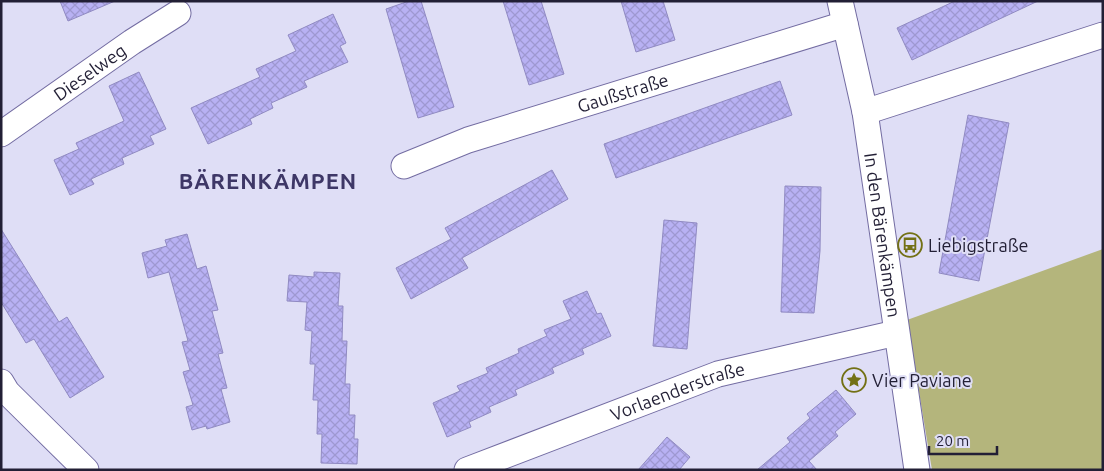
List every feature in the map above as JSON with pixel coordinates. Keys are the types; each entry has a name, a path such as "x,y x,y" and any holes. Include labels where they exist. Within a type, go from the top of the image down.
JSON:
{"street":[{"name":"Dieselweg","path":"1,134 132,42 178,13"},
{"name":"In den Bärenkämpen","path":"842,13 865,112 917,470"},
{"name":"Gaußstraße","path":"404,166 468,140 842,13"},
{"path":"865,112 1103,35"},
{"name":"Vorlaenderstraße","path":"467,470 718,374 896,333"},
{"path":"1,382 7,392 86,470"}],"green space":[{"path":"1103,249 1103,470 932,470 907,320"}],"building":[{"path":"60,1 115,1 68,21"},
{"path":"409,1 421,1 454,107 418,118 386,9"},
{"path":"503,1 541,1 564,74 529,85"},
{"path":"621,1 663,1 675,40 636,52"},
{"path":"955,1 1038,1 912,60 897,28"},
{"path":"333,14 346,43 340,46 348,62 304,81 307,87 271,103 273,108 250,119 252,124 208,144 191,108 260,77 256,69 296,51 288,35"},
{"path":"139,72 166,129 150,136 154,144 122,158 124,164 91,179 94,184 70,195 54,160 79,149 76,143 124,121 109,86"},
{"path":"780,81 792,115 616,178 604,144"},
{"path":"968,115 1009,123 979,281 939,273"},
{"path":"552,170 568,199 462,258 468,268 411,299 396,268 451,239 445,228"},
{"path":"785,186 821,187 820,251 814,313 781,312"},
{"path":"664,220 697,223 687,349 653,346"},
{"path":"1,229 59,322 67,317 104,377 70,398 34,339 26,343 1,302"},
{"path":"187,234 197,269 206,266 218,310 212,311 223,353 218,354 227,388 221,389 230,422 207,429 206,426 192,430 186,407 193,405 183,372 190,370 182,342 188,341 169,272 148,278 142,253 167,246 165,240"},
{"path":"314,272 340,273 338,306 343,306 342,341 347,341 345,384 350,384 349,415 355,415 354,439 358,439 357,464 321,463 322,434 317,434 318,400 313,400 315,364 310,364 312,331 305,330 307,302 287,301 289,275 314,277"},
{"path":"587,291 597,314 601,313 611,336 582,349 584,354 552,368 554,373 515,390 517,395 489,407 491,412 469,422 471,427 447,437 433,403 460,391 457,386 488,373 486,368 519,353 518,349 547,336 544,330 571,319 563,301"},
{"path":"836,390 856,414 835,432 838,436 809,461 817,470 757,470 790,442 787,438 810,418 807,414"},
{"path":"667,437 690,457 679,470 638,470"}],"place":[{"name":"Liebigstraße","path":"910,245"},
{"name":"Vier Paviane","path":"854,380"}],"district":[{"name":"BÄRENKÄMPEN","path":"268,180"}]}
